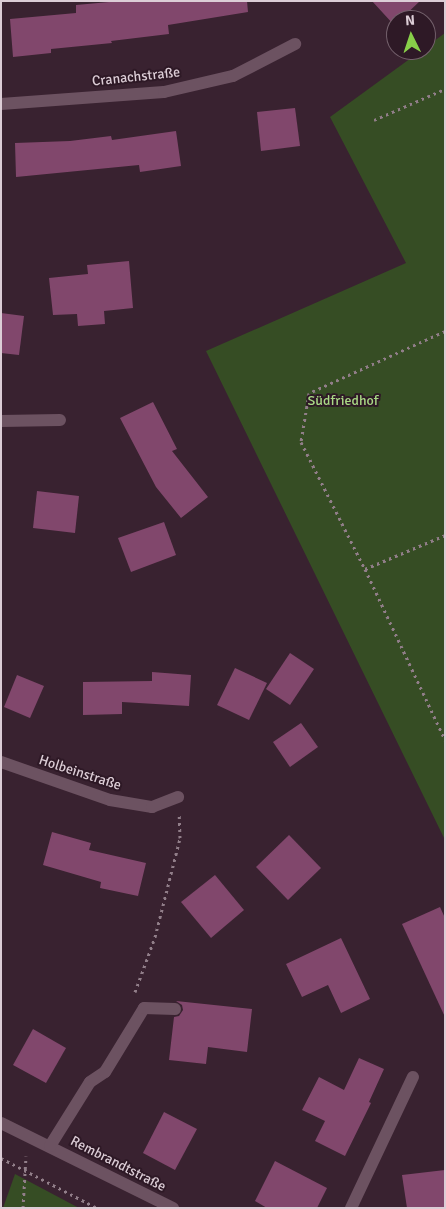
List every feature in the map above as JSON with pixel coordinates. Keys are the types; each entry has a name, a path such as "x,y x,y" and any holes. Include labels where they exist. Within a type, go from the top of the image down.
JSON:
{"street":[{"name":"Cranachstraße","path":"1,104 164,92 234,76 295,44"},
{"path":"1,420 60,420"},
{"name":"Holbeinstraße","path":"1,762 110,800 152,808 178,797"},
{"name":"Rembrandtstraße","path":"50,1146 90,1082 104,1072 144,1008 175,1009"},
{"path":"351,1208 413,1077"},
{"name":"Rembrandtstraße","path":"1,1123 173,1208"}],"path":[{"path":"374,120 445,89"},
{"path":"445,331 309,393 301,442 365,569 445,740"},
{"path":"365,569 445,536"},
{"path":"440,730 445,728"},
{"path":"132,999 155,936 180,838 178,797"},
{"path":"23,1208 24,1170 29,1136"},
{"path":"1,1158 97,1208"}],"green space":[{"name":"Südfriedhof","path":"445,33 445,840 206,351 406,263 330,117 408,60 436,60 436,40"},
{"path":"15,1174 79,1208 3,1208"}],"building":[{"path":"120,1 247,1 248,12 168,25 169,34 111,41 112,43 51,49 51,53 13,57 10,19 76,13 76,5"},
{"path":"372,1 420,1 411,10 386,10 386,16"},
{"path":"295,108 300,146 261,151 257,112"},
{"path":"176,131 181,166 140,172 139,165 16,177 15,143 70,141 111,136 112,140"},
{"path":"129,261 133,308 104,311 105,324 78,326 77,314 53,315 49,278 88,274 87,265"},
{"path":"1,313 24,316 19,355 1,353"},
{"path":"153,402 177,449 172,451 208,497 181,518 156,487 120,418"},
{"path":"37,491 79,496 75,533 33,528"},
{"path":"164,522 176,555 131,572 118,538"},
{"path":"290,653 314,669 290,705 266,689"},
{"path":"235,668 267,683 249,720 217,705"},
{"path":"152,672 191,675 189,706 122,702 122,714 83,715 83,682 152,681"},
{"path":"17,675 44,686 30,718 4,707"},
{"path":"301,723 318,747 290,767 273,742"},
{"path":"52,832 91,843 89,850 146,863 138,896 100,888 101,882 43,865"},
{"path":"289,835 321,868 288,900 256,867"},
{"path":"215,875 244,910 211,938 181,902"},
{"path":"440,907 445,918 445,1017 402,924"},
{"path":"341,938 370,999 341,1013 328,985 302,997 286,964"},
{"path":"176,1001 252,1009 247,1052 208,1047 206,1064 169,1060 174,1017 179,1016 183,1010 182,1005"},
{"path":"33,1029 66,1048 46,1083 13,1065"},
{"path":"359,1058 384,1069 369,1102 371,1103 345,1156 315,1141 325,1121 302,1110 319,1077 344,1090"},
{"path":"164,1112 197,1129 175,1170 143,1153"},
{"path":"275,1161 327,1188 317,1208 267,1208 255,1201"},
{"path":"445,1170 445,1208 407,1208 402,1175"}]}
